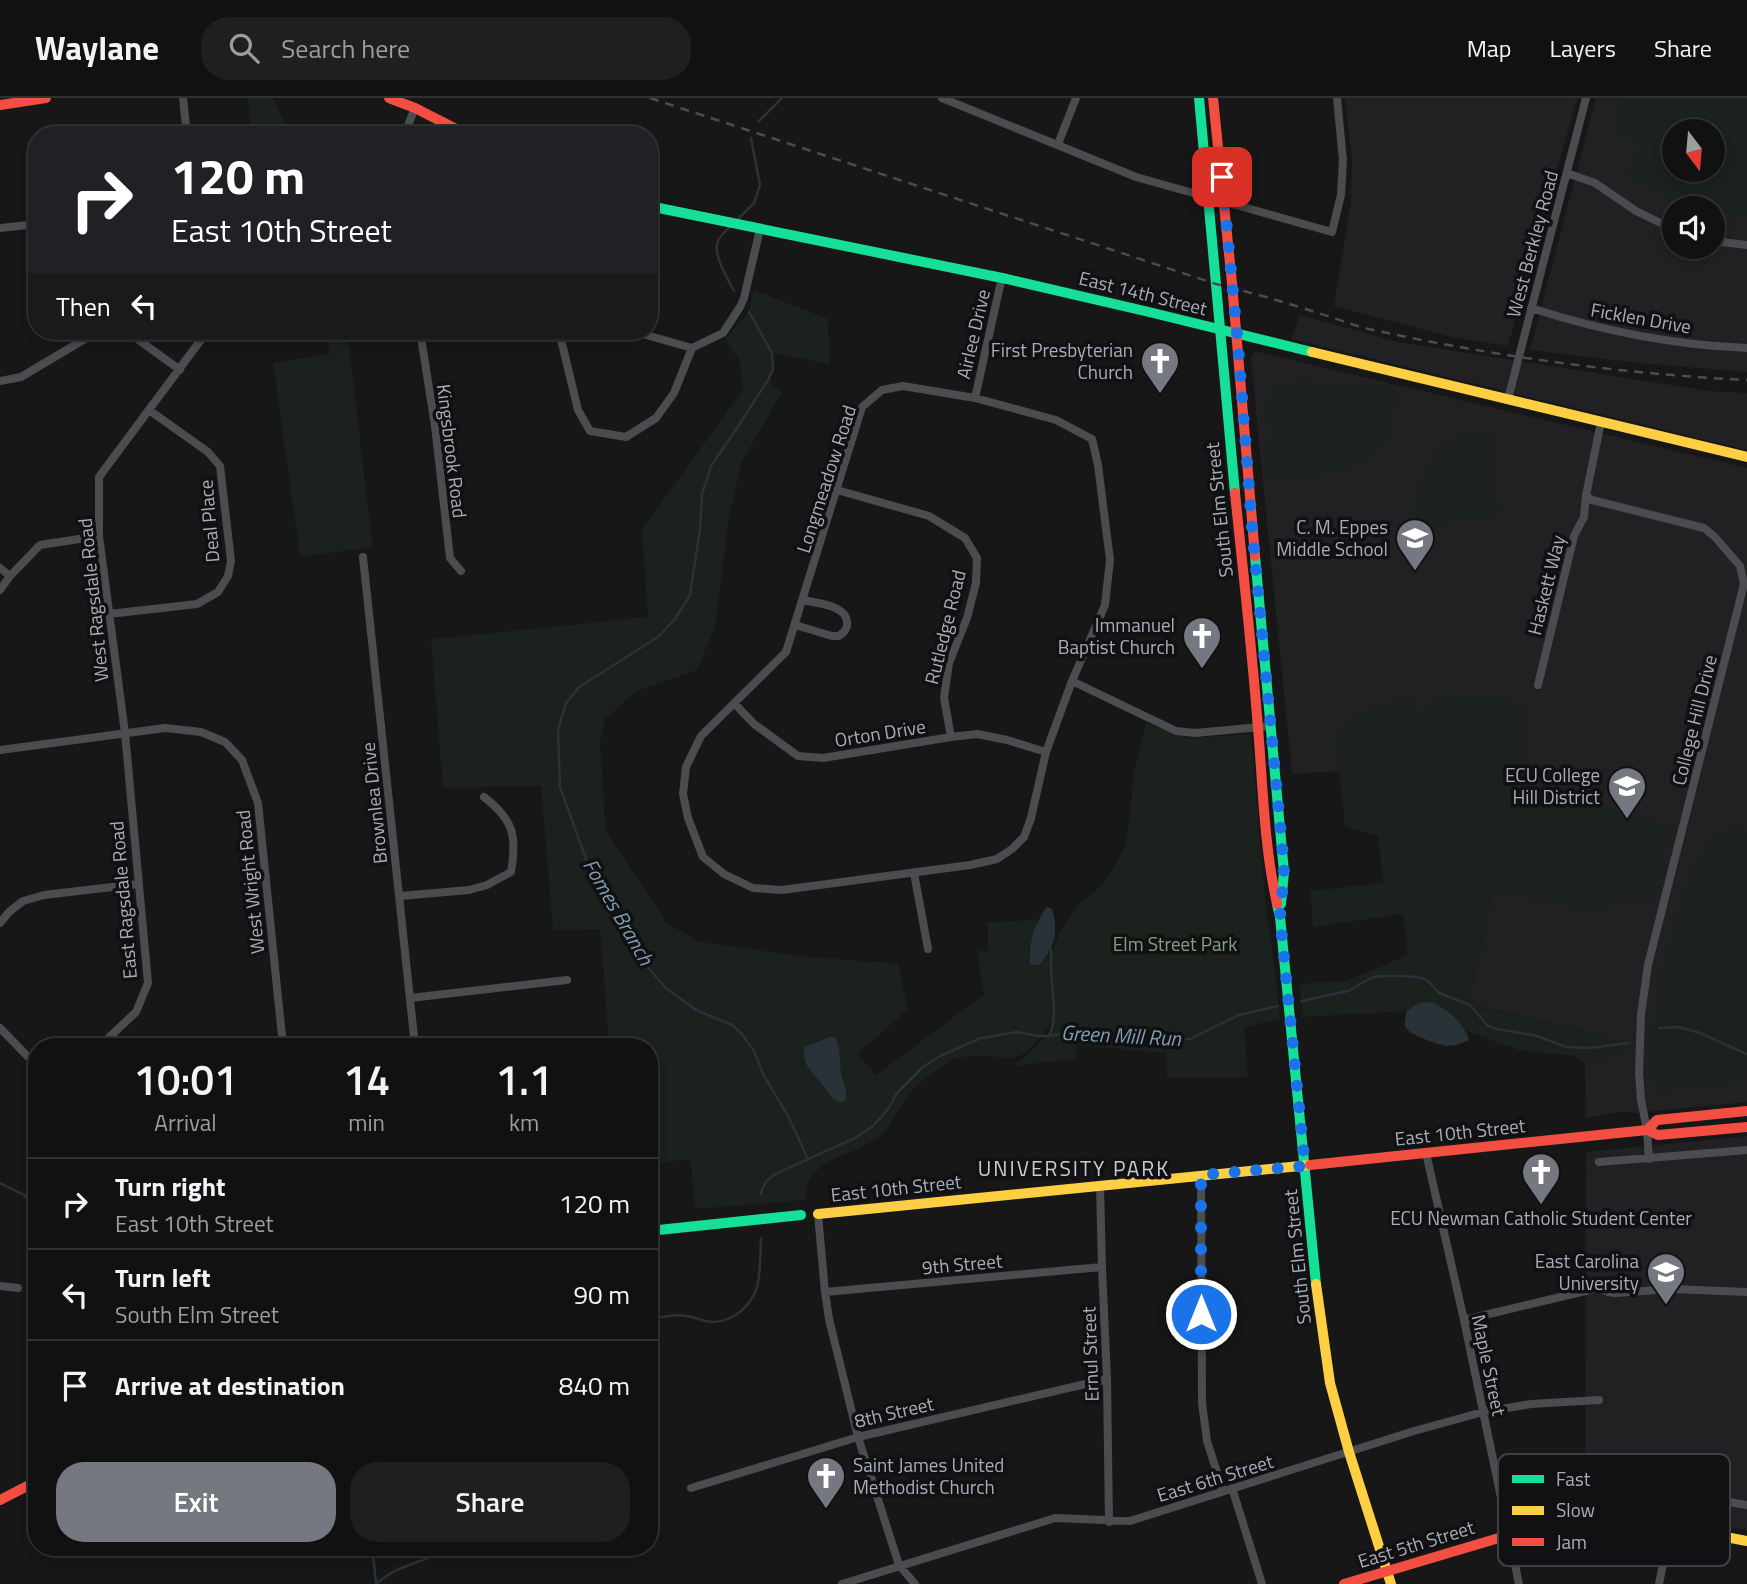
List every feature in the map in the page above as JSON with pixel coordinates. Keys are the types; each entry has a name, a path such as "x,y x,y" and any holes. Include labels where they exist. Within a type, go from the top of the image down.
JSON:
{"street":[{"path":"0,104 46,98"},
{"path":"183,98 186,126"},
{"path":"389,98 450,126"},
{"path":"942,98 1136,177 1332,232 1341,195 1343,160 1337,98"},
{"path":"1058,144 1076,98"},
{"name":"South Elm Street","path":"1199,98 1258,727 1266,840 1280,917 1329,1383 1391,1584"},
{"name":"South Elm Street","path":"1213,98 1237,334 1284,872 1280,917"},
{"name":"West Berkley Road","path":"1508,399 1586,98"},
{"path":"408,126 415,108"},
{"path":"1567,173 1595,183 1636,211 1662,224"},
{"name":"East 14th Street","path":"658,208 1002,277 1747,457"},
{"path":"0,228 28,225"},
{"path":"658,338 692,348 723,333 744,298 760,229"},
{"path":"1725,242 1747,245"},
{"name":"Airlee Drive","path":"975,398 1002,277"},
{"name":"Ficklen Drive","path":"1531,308 1580,324 1652,339 1747,348"},
{"path":"0,381 21,377 84,340"},
{"path":"139,340 180,370"},
{"name":"West Ragsdale Road","path":"125,733 99,536 99,477 201,340"},
{"name":"Kingsbrook Road","path":"421,340 435,426 450,558 461,571"},
{"path":"561,340 578,410 590,431 626,437 656,418 674,393 692,348"},
{"name":"Longmeadow Road","path":"903,386 975,398 1056,420 1092,439 1111,560 1105,605 1072,681 1046,752 1031,818 1024,836 1012,849 997,859 970,866 782,890 753,888 724,874 703,857 688,818 684,794 686,766 701,736 786,652 862,407 883,390 903,386"},
{"name":"Deal Place","path":"109,614 197,604 218,592 228,576 231,561 220,466 208,452 149,410"},
{"path":"1586,495 1601,422"},
{"path":"1229,433 1245,431"},
{"name":"Rutledge Road","path":"837,490 929,516 965,538 977,558 976,583 967,618 949,663 944,698 951,737"},
{"name":"Haskett Way","path":"1538,685 1574,536 1584,516 1586,495"},
{"name":"College Hill Drive","path":"1586,495 1592,500 1704,528 1740,566 1745,584 1648,965 1639,1046 1641,1100 1649,1159"},
{"path":"1240,529 1252,527"},
{"path":"0,590 40,545 99,536"},
{"name":"Brownlea Drive","path":"363,556 414,1038"},
{"path":"0,568 10,576"},
{"path":"795,625 832,636 839,636 847,628 847,620 840,610 803,600"},
{"path":"1250,653 1264,653"},
{"path":"1072,681 1176,730 1195,733 1271,726"},
{"name":"Orton Drive","path":"735,704 754,724 798,756 823,758 976,734 1046,752"},
{"name":"West Wright Road","path":"0,750 165,728 201,732 225,742 242,760 258,803 282,1038"},
{"name":"East Ragsdale Road","path":"108,1038 136,1012 148,983 125,733"},
{"path":"400,896 469,890 486,885 511,872 514,852 512,828 500,809 484,797"},
{"path":"1266,840 1281,840"},
{"path":"1270,873 1284,872"},
{"path":"914,873 928,949"},
{"path":"0,923 23,901 44,895 138,884"},
{"path":"410,998 567,980"},
{"path":"0,1028 28,1057"},
{"name":"East 10th Street","path":"1647,1130 1657,1120 1747,1111"},
{"name":"East 10th Street","path":"658,1230 1647,1130 1658,1135 1747,1127"},
{"path":"1599,1163 1747,1150"},
{"name":"Maple Street","path":"1426,1153 1498,1483"},
{"path":"1201,1175 1202,1403 1207,1441 1262,1584"},
{"name":"Ernul Street","path":"1100,1186 1109,1521"},
{"path":"818,1214 829,1319 858,1437 899,1566 915,1584"},
{"name":"9th Street","path":"825,1292 1102,1267"},
{"path":"0,1286 18,1288"},
{"path":"1464,1320 1598,1289 1615,1293 1672,1289 1747,1292"},
{"name":"8th Street","path":"691,1488 858,1437 1107,1379"},
{"name":"East 6th Street","path":"842,1584 1055,1518 1130,1521 1483,1412 1531,1404 1599,1400"},
{"path":"0,1500 28,1486"},
{"name":"East 5th Street","path":"1343,1584 1498,1538"},
{"name":"Maple Street","path":"1515,1566 1519,1584"},
{"path":"1659,1584 1663,1566"}],"shaded area":[{"path":"1345,98 1577,98 1508,346 1451,337 1334,306 1351,202 1352,159"},
{"path":"1596,98 1747,98 1747,372 1530,350"},
{"path":"1300,315 1398,342 1709,391 1747,393 1747,450 1291,339"},
{"path":"1254,351 1747,468 1747,1102 1635,1113 1625,1111 1586,1118 1584,1030 1480,1007 1470,997 1493,892 1339,771 1292,774 1251,359"},
{"path":"1047,907 1052,909 1054,917 1052,946 1039,965 1030,965 1033,934"},
{"path":"1431,1002 1455,1017 1469,1040 1447,1046 1413,1034 1406,1028 1407,1011 1418,1003"},
{"path":"835,1037 837,1041 846,1089 846,1100 841,1102 831,1096 809,1069 805,1059 805,1047"},
{"name":"East Carolina University","path":"1747,1136 1747,1530 1730,1527 1730,1454 1585,1454 1586,1152"}],"green space":[{"path":"248,98 273,98 287,126 250,126"},
{"path":"1617,98 1747,98 1747,218 1725,214 1725,196 1666,196 1626,173 1642,153 1618,124 1624,121"},
{"name":"Elm Street Park","path":"754,290 828,319 830,364 772,353 773,369 768,380 782,393 742,461 729,517 715,627 697,670 637,691 606,718 600,743 606,832 667,923 700,942 800,956 898,964 908,1009 858,1054 876,1075 984,994 977,951 988,951 987,922 1038,920 1028,950 1030,964 1046,958 1051,949 1053,950 1060,931 1078,906 1105,881 1126,846 1134,771 1146,723 1187,738 1251,734 1266,909 1280,1019 1244,1027 1248,1077 1167,1077 1166,1053 1078,1045 1074,1059 1012,1066 1039,1044 1053,1027 1053,1020 1025,1053 1009,1057 964,1057 933,1072 909,1094 883,1134 816,1171 808,1184 805,1200 695,1209 690,1159 658,1163 658,1038 608,1038 600,929 553,930 541,786 443,788 431,639 648,617 642,529 743,390 739,360 725,339 749,312"},
{"path":"328,340 348,340 373,547 300,557 273,363 330,354"},
{"path":"1295,378 1308,378 1316,383 1394,389 1390,427 1379,446 1367,457 1337,471 1304,477 1271,477 1272,427 1267,421 1267,405 1273,399 1272,388 1279,383 1290,383"},
{"path":"1489,430 1497,513 1492,518 1414,526 1424,479 1442,448 1464,435"},
{"path":"1473,693 1512,701 1529,714 1522,748 1527,789 1670,824 1651,903 1629,898 1622,904 1587,910 1493,892 1470,997 1482,1000 1481,1008 1602,1034 1616,1040 1622,1058 1583,1061 1574,1056 1518,1050 1467,1031 1439,1005 1418,1003 1407,1011 1303,1017 1299,984 1346,981 1408,955 1403,914 1313,927 1310,891 1383,883 1378,836 1345,826 1336,745 1339,731 1356,714 1379,704 1412,698 1416,711 1434,706 1431,697"},
{"path":"1739,824 1747,834 1747,1074 1742,1081 1657,1093 1653,1044 1660,984 1693,866 1706,847"}],"waterway":[{"name":"Fomes Branch","path":"759,121 782,98"},
{"name":"Fomes Branch","path":"737,220 754,203 760,185 751,138"},
{"name":"Fomes Branch","path":"730,227 720,237 717,253 734,291"},
{"name":"Fomes Branch","path":"749,312 772,353 773,369 711,466 702,494 700,529 690,595 675,619 658,637 579,687 566,703 558,730 560,787 587,862 620,912 649,969 666,988 696,1010 732,1025 741,1033 754,1051 763,1074 788,1116 808,1159"},
{"path":"1049,1036 1054,1019 1051,949"},
{"name":"Green Mill Run","path":"1301,1001 1348,991 1371,978 1381,976 1422,978 1439,993 1470,1005 1488,1026 1497,1029 1537,1036 1566,1047 1590,1048 1628,1043"},
{"name":"Green Mill Run","path":"761,1194 766,1182 775,1174 855,1138 873,1126 889,1108 896,1094 923,1067 940,1056 981,1038 1017,1032 1049,1036 1080,1031 1165,1041 1190,1039 1239,1015 1278,1006"},
{"name":"Green Mill Run","path":"1659,1028 1679,1027 1700,1033 1747,1054"},
{"path":"0,1183 24,1195 28,1200"},
{"name":"Green Mill Run","path":"658,1318 682,1315 713,1322 740,1312 757,1287 761,1238"},
{"path":"373,1556 376,1582"},
{"name":"Green Mill Run","path":"376,1584 397,1570 432,1556"}],"railway":[{"path":"650,98 1216,284 1363,327 1462,348 1557,362 1747,380"}],"traffic: fast":[{"path":"1199,98 1235,493"},
{"path":"658,208 1007,279 1312,352"},
{"path":"1255,556 1284,872 1281,904"},
{"path":"1277,904 1316,1284"},
{"path":"658,1230 801,1215"}],"traffic: slow":[{"path":"1312,352 1747,457"},
{"path":"818,1214 1310,1165"},
{"path":"1316,1284 1330,1383 1391,1584"},
{"path":"1730,1538 1747,1541"}],"traffic: jam":[{"path":"0,105 46,98"},
{"path":"389,98 450,126"},
{"path":"1213,98 1255,556"},
{"path":"1235,493 1267,838 1277,904"},
{"path":"1647,1130 1657,1120 1747,1111"},
{"path":"1310,1165 1647,1130 1658,1135 1747,1127"},
{"path":"0,1500 28,1486"},
{"path":"1344,1584 1498,1538"}],"place":[{"name":"First Presbyterian Church","path":"1160,395"},
{"name":"C. M. Eppes Middle School","path":"1415,572"},
{"name":"Immanuel Baptist Church","path":"1202,670"},
{"name":"ECU College Hill District","path":"1627,820"},
{"name":"ECU Newman Catholic Student Center","path":"1541,1206"},
{"name":"East Carolina University","path":"1666,1306"},
{"name":"Saint James United Methodist Church","path":"826,1510"}],"district":[{"name":"UNIVERSITY PARK","path":"1074,1169"}],"route":[{"path":"1201,1314 1201,1175 1305,1166 1280,917 1283,856 1222,177"}]}
